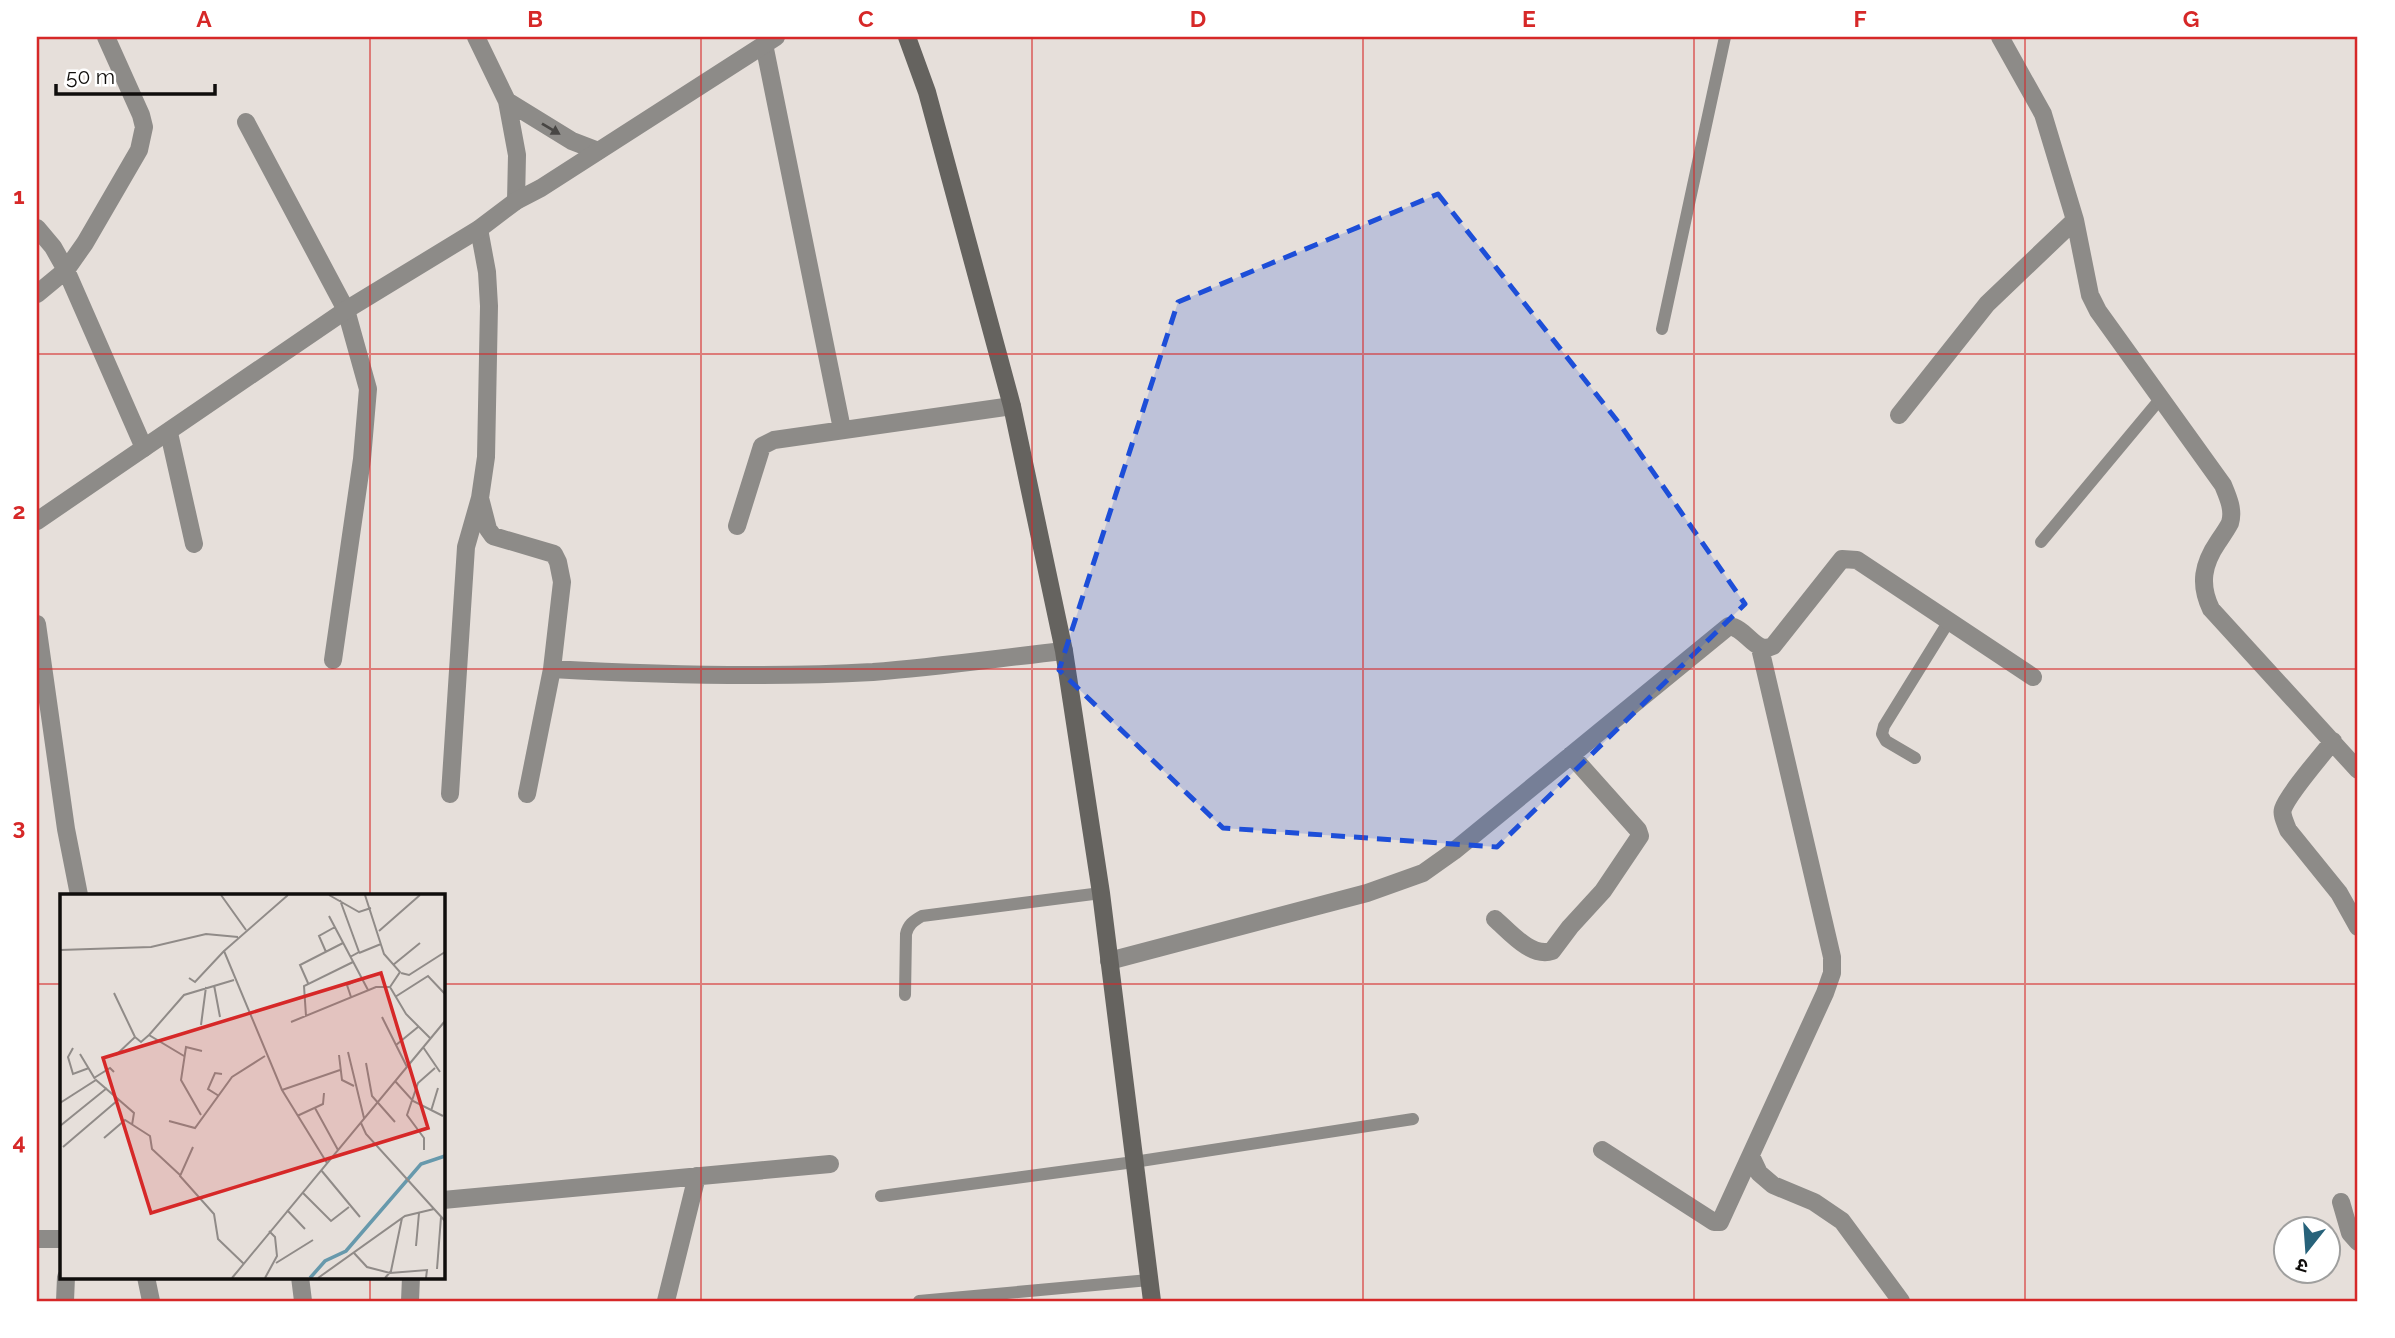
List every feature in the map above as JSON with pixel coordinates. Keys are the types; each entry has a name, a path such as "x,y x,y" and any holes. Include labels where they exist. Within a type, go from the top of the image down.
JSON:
{"main road":[{"path":"907,37 927,92 1012,406 1064,651 1101,893 1152,1301"}],"street":[{"path":"37,294 66,270 102,216 139,150 143,136 141,115 106,37"},
{"path":"476,37 507,102 517,155 516,201"},
{"path":"2000,37 2043,114 2075,220 2090,295 2098,311 2223,485 2229,499 2229,524 2208,557 2204,571 2204,595 2211,609 2358,770"},
{"path":"37,521 346,310 479,229 516,201 770,41 842,429"},
{"path":"507,102 572,141 598,151"},
{"path":"246,122 346,310 365,373 369,404 333,660"},
{"path":"1899,415 1987,304 2075,220"},
{"path":"37,228 53,247 66,270 144,448"},
{"path":"450,794 466,547 480,498 486,457 489,306 487,272 479,229"},
{"path":"737,526 762,446 774,440 1012,406"},
{"path":"169,433 194,544"},
{"path":"480,498 488,529 493,536 554,554 562,582 552,669 527,794"},
{"path":"1760,648 1773,646 1842,559 1857,560 2033,677"},
{"path":"37,624 44,731 79,894"},
{"path":"1109,961 1367,893 1423,873 1454,852 1729,626 1741,630 1760,648 1832,957 1832,973 1720,1222 1714,1222 1602,1150"},
{"path":"552,669 669,676 753,676 874,671 1064,651"},
{"path":"2333,741 2307,772 2283,809 2284,819 2288,830 2339,893 2358,928"},
{"path":"1495,919 1530,949 1540,953 1552,951 1603,891 1640,836 1633,824 1571,755"},
{"path":"1751,1156 1759,1173 1773,1185 1814,1202 1842,1221 1902,1301"},
{"path":"444,1200 830,1164"},
{"path":"666,1301 697,1177"},
{"path":"2341,1202 2350,1233 2358,1242"},
{"path":"37,1238 60,1239"},
{"path":"65,1301 66,1278"},
{"path":"146,1278 151,1301"},
{"path":"300,1278 303,1301"},
{"path":"410,1301 411,1278"}],"lane":[{"path":"1662,329 1724,37"},
{"path":"2041,542 2161,398"},
{"path":"1915,758 1886,741 1882,734 1884,726 1949,621"},
{"path":"905,995 906,934 908,926 914,920 922,916 1101,893"},
{"path":"881,1196 1134,1162 1413,1119"},
{"path":"919,1301 1149,1280"}],"highlighted area":[{"path":"1438,194 1619,423 1745,604 1497,847 1223,828 1059,670 1178,302"}]}
